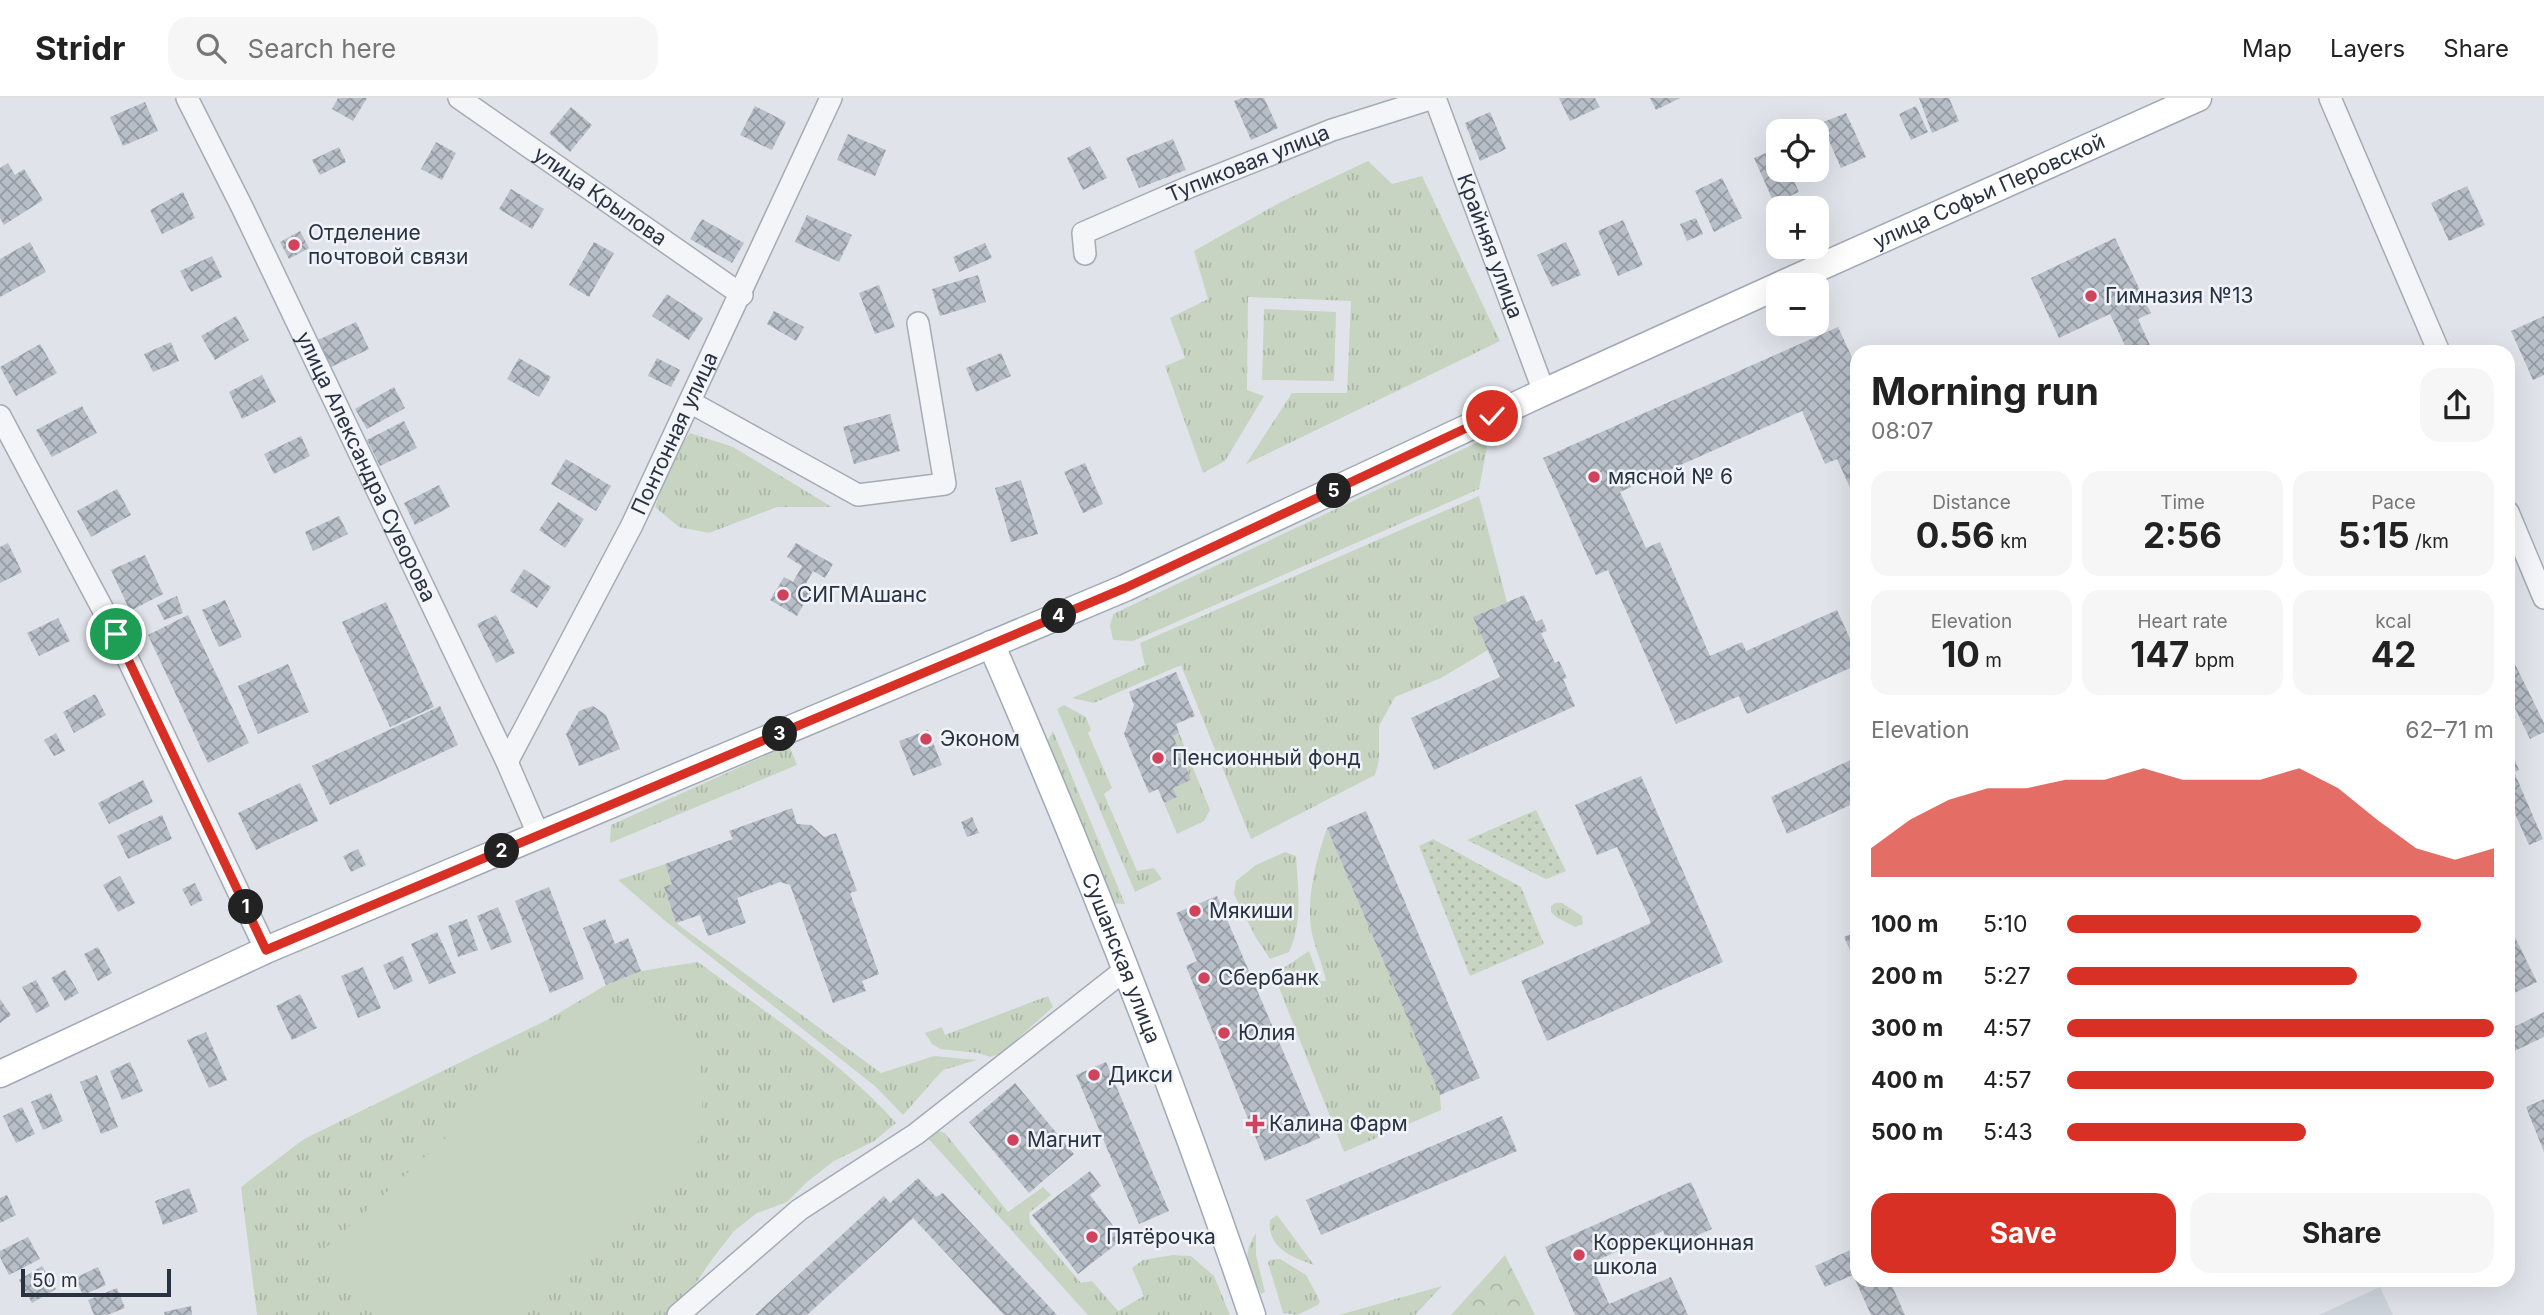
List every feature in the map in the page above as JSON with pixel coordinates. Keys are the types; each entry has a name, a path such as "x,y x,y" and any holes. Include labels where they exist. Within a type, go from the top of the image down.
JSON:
{"main road":[{"name":"улица Софьи Перовской","path":"1808,273 2198,98"},
{"name":"улица Софьи Перовской","path":"0,1073 266,950 1136,583 1766,292"},
{"name":"Сушанская улица","path":"991,644 1126,969 1216,1207 1252,1315"}],"street":[{"name":"улица Александра Суворова","path":"187,98 508,762 539,836"},
{"name":"улица Крылова","path":"459,98 742,295"},
{"name":"Понтонная улица","path":"508,762 632,525 742,295 831,98"},
{"name":"Тупиковая улица","path":"1085,254 1083,233 1332,130 1434,98"},
{"name":"Крайняя улица","path":"1434,98 1545,392"},
{"path":"2330,98 2436,345"},
{"path":"690,402 858,495 945,484 918,323"},
{"path":"0,416 116,634 266,950"},
{"path":"2515,529 2544,598"},
{"path":"678,1315 799,1210 916,1134 1126,969"}],"shaded area":[{"path":"2380,1287 2393,1315 2319,1315"}],"green space":[{"path":"1368,161 1392,184 1422,176 1500,341 1246,464 1292,393 1347,393 1351,301 1248,297 1247,390 1264,396 1225,461 1203,473 1165,366 1185,358 1170,318 1208,299 1194,251 1281,202"},
{"path":"1264,309 1336,312 1334,381 1262,380"},
{"path":"690,433 733,447 832,507 777,507 709,533 679,527 655,507 673,456"},
{"path":"1489,437 1479,489 1133,641 1113,640 1110,626 1113,614"},
{"path":"1479,496 1507,602 1474,617 1488,650 1441,678 1395,697 1379,726 1379,760 1375,775 1251,839 1181,665 1094,703 1072,698 1145,665 1140,643"},
{"path":"1064,705 1086,717 1091,730 1088,733 1112,788 1104,794 1137,871 1154,868 1162,879 1135,892 1057,709"},
{"path":"1053,731 1125,904 1111,903 1047,742"},
{"path":"1179,733 1210,810 1204,821 1177,834 1164,803 1177,797 1173,788 1173,736"},
{"path":"789,745 797,765 610,843 611,825"},
{"path":"1536,810 1566,871 1546,879 1467,840"},
{"path":"1327,828 1440,1095 1441,1110 1344,1152 1278,985 1282,969 1309,951 1320,981 1326,981 1313,938 1310,911 1315,868"},
{"path":"1433,839 1521,887 1544,944 1470,976 1419,846"},
{"path":"1285,852 1296,856 1296,929 1289,952 1270,959 1234,894 1236,881 1256,865"},
{"path":"665,864 672,884 664,888 676,923 881,1073 934,1056 977,1060 943,1070 903,1115 875,1086 664,920 618,880"},
{"path":"1562,903 1582,916 1583,924 1575,927 1556,917 1551,912 1551,906"},
{"path":"698,962 827,1058 896,1123 874,1141 834,1161 787,1202 757,1213 734,1231 690,1292 666,1315 257,1315 241,1187 304,1139 547,1020 606,985 641,971"},
{"path":"1048,996 1053,1007 1002,1053 990,1057 940,1049 932,1044 925,1033 942,1027 945,1035"},
{"path":"603,1007 631,1007 666,1018 698,1056 703,1086 701,1132 689,1166 524,1315 379,1315 320,1253 569,1025"},
{"path":"938,1131 945,1133 1008,1212 1043,1187 1051,1195 1029,1213 1030,1223 1081,1283 1092,1281 1118,1311 1144,1296 1132,1268 1143,1260 1173,1255 1191,1256 1214,1276 1230,1315 1088,1315 927,1137"},
{"path":"1277,1215 1314,1265 1290,1255 1277,1245 1270,1230 1270,1220"},
{"path":"1256,1233 1256,1255 1265,1292 1261,1294 1247,1257"},
{"path":"1505,1255 1535,1315 1451,1315"},
{"path":"1280,1259 1306,1275 1320,1301 1318,1305 1297,1315 1283,1313 1268,1263 1270,1260"},
{"path":"1442,1286 1415,1315 1339,1315"}],"building":[{"path":"338,98 367,98 353,121 332,109"},
{"path":"1242,98 1264,98 1278,128 1251,140 1234,101"},
{"path":"1559,98 1595,98 1600,107 1570,121"},
{"path":"1650,98 1680,98 1656,110"},
{"path":"1919,98 1949,98 1959,121 1932,133"},
{"path":"145,102 158,131 123,146 110,117"},
{"path":"755,106 786,122 772,150 740,135"},
{"path":"1916,106 1928,132 1911,140 1899,114"},
{"path":"571,107 592,125 570,152 549,133"},
{"path":"1490,112 1506,149 1480,161 1465,123"},
{"path":"1846,113 1866,157 1841,168 1829,141 1829,120"},
{"path":"848,134 886,150 875,176 837,160"},
{"path":"1173,139 1186,170 1139,188 1126,158"},
{"path":"436,142 456,153 442,180 421,169"},
{"path":"1090,146 1107,178 1083,190 1067,158"},
{"path":"339,147 346,162 320,175 312,160"},
{"path":"1766,153 1766,182 1794,182 1799,192 1790,196 1771,196 1754,158"},
{"path":"8,163 15,175 24,169 43,200 4,225 0,218 0,168"},
{"path":"1722,178 1742,218 1714,232 1695,191"},
{"path":"2467,186 2485,225 2449,241 2431,203"},
{"path":"511,189 544,209 532,229 499,209"},
{"path":"183,192 195,218 162,234 150,210"},
{"path":"807,215 852,235 839,262 795,242"},
{"path":"1696,218 1703,234 1687,241 1680,224"},
{"path":"702,219 744,243 732,263 690,239"},
{"path":"1623,220 1643,265 1618,276 1598,231"},
{"name":"Отделение почтовой связи","path":"300,231 309,248 289,259 280,242"},
{"name":"Гимназия №13","path":"2115,238 2151,313 2138,319 2150,345 2125,345 2110,314 2059,338 2031,278"},
{"path":"30,242 46,272 0,297 0,259"},
{"path":"594,242 614,253 589,297 569,285"},
{"path":"1566,242 1581,275 1552,287 1537,255"},
{"path":"985,243 992,258 959,272 953,257"},
{"path":"212,256 222,277 191,292 180,271"},
{"path":"978,275 986,302 940,316 932,289"},
{"path":"879,285 895,327 875,334 859,293"},
{"path":"667,294 703,318 689,340 652,316"},
{"path":"774,311 804,327 796,341 767,324"},
{"path":"236,316 249,340 215,360 201,336"},
{"path":"2544,316 2544,375 2533,380 2511,331"},
{"path":"356,322 369,349 329,368 316,341"},
{"path":"1838,327 1850,353 1850,488 1837,459 1825,464 1802,411 1620,492 1646,548 1660,542 1710,656 1742,642 1746,651 1837,610 1850,639 1850,668 1747,714 1739,696 1676,724 1608,570 1596,575 1543,458 1818,336 1829,336 1829,331"},
{"path":"171,342 179,361 153,372 144,354"},
{"path":"40,344 57,373 16,396 0,367"},
{"path":"1001,353 1011,376 976,392 966,368"},
{"path":"519,358 551,377 539,397 507,379"},
{"path":"657,358 680,370 671,387 648,376"},
{"path":"262,375 276,402 242,419 229,392"},
{"path":"394,387 405,408 367,429 355,409"},
{"path":"82,406 97,433 52,457 36,430"},
{"path":"890,414 900,451 854,464 843,427"},
{"path":"404,421 417,448 380,466 367,440"},
{"path":"301,436 310,456 274,474 264,454"},
{"path":"566,459 611,486 596,511 551,484"},
{"path":"1085,463 1103,504 1083,513 1064,472"},
{"path":"1021,480 1038,534 1011,542 995,488"},
{"path":"439,485 450,507 415,525 404,503"},
{"path":"117,489 131,515 91,537 77,511"},
{"path":"558,502 584,519 565,548 539,530"},
{"path":"339,516 348,534 313,551 305,532"},
{"path":"8,543 22,572 0,583 0,547"},
{"path":"796,543 833,564 825,578 813,571 803,589 810,593 797,616 770,600 784,577 793,582 802,566 787,557"},
{"path":"145,555 163,594 130,611 111,570"},
{"path":"524,569 551,587 537,608 510,591"},
{"path":"1524,595 1536,622 1542,619 1547,631 1541,633 1555,663 1559,661 1567,678 1563,679 1575,706 1434,770 1411,718 1500,677 1473,617"},
{"path":"177,596 183,613 164,620 157,605"},
{"path":"225,600 242,637 219,647 202,610"},
{"path":"386,602 434,707 390,727 342,622"},
{"path":"188,615 249,743 208,763 148,635"},
{"path":"496,615 515,653 496,663 477,624"},
{"path":"58,618 70,641 39,656 27,633"},
{"path":"288,664 309,712 258,734 238,686"},
{"path":"2515,664 2544,723 2544,732 2530,739 2515,708"},
{"name":"Пенсионный фонд","path":"1176,672 1195,716 1176,724 1179,733 1173,736 1191,780 1173,788 1177,797 1164,803 1158,789 1149,793 1124,734 1134,705 1129,692"},
{"path":"95,694 106,715 74,733 63,712"},
{"path":"440,706 458,745 330,805 312,766"},
{"path":"593,706 606,715 620,749 579,766 566,734 579,711"},
{"path":"928,730 942,765 913,776 899,741"},
{"path":"56,733 65,751 54,756 44,740"},
{"path":"1850,760 1850,805 1787,834 1771,797"},
{"path":"2515,774 2543,839 2529,845 2515,814"},
{"path":"1641,776 1723,962 1547,1041 1521,981 1651,923 1617,847 1597,855 1575,805"},
{"path":"143,780 153,802 109,824 98,803"},
{"path":"300,783 318,821 256,850 238,813"},
{"path":"792,808 797,824 811,825 824,837 836,833 857,891 850,893 879,974 862,981 866,991 833,1003 790,885 780,882 737,898 746,923 708,936 700,915 676,923 664,887 672,884 665,864 733,839 729,831"},
{"path":"1366,811 1480,1078 1440,1095 1327,828"},
{"path":"162,815 172,839 128,859 117,836"},
{"path":"972,817 979,833 967,837 961,822"},
{"path":"358,849 366,865 351,872 343,856"},
{"path":"120,876 135,903 118,912 103,885"},
{"path":"195,883 203,900 191,906 182,889"},
{"path":"549,887 584,979 550,993 515,901"},
{"path":"1217,896 1320,1138 1265,1161 1186,966 1197,961 1176,913"},
{"path":"498,907 512,942 491,950 477,916"},
{"path":"467,919 478,950 458,957 448,926"},
{"path":"605,919 615,944 628,938 641,971 606,985 583,928"},
{"path":"437,932 456,973 429,984 411,944"},
{"path":"1850,934 1850,950 1844,937"},
{"path":"2515,937 2537,982 2515,993"},
{"path":"98,947 112,973 98,981 84,954"},
{"path":"403,956 413,981 394,990 383,965"},
{"path":"363,967 381,1008 358,1018 341,976"},
{"path":"65,970 79,993 65,1001 51,978"},
{"path":"36,980 50,1006 36,1013 22,987"},
{"path":"300,994 317,1028 292,1040 276,1006"},
{"path":"0,999 11,1015 0,1023"},
{"path":"2544,1012 2544,1037 2515,1051 2515,1026"},
{"path":"206,1032 227,1080 209,1088 187,1040"},
{"path":"130,1062 143,1091 122,1100 110,1071"},
{"path":"1106,1062 1169,1211 1139,1224 1076,1075"},
{"path":"97,1075 118,1127 101,1134 80,1082"},
{"path":"1015,1083 1074,1154 1029,1193 969,1122"},
{"path":"51,1093 63,1121 43,1130 31,1102"},
{"path":"2544,1099 2544,1152 2526,1107"},
{"path":"22,1107 35,1134 16,1143 3,1116"},
{"path":"1502,1116 1517,1151 1321,1235 1306,1200"},
{"path":"1090,1171 1101,1186 1090,1195 1123,1239 1078,1274 1032,1215"},
{"path":"918,1178 936,1197 943,1193 1057,1315 1004,1315 913,1218 807,1315 755,1315 884,1196 890,1203"},
{"name":"Коррекционная школа","path":"1691,1182 1712,1229 1670,1247 1663,1231 1591,1263 1609,1304 1671,1277 1688,1315 1575,1315 1545,1247"},
{"path":"189,1188 198,1212 163,1225 155,1201"},
{"path":"7,1195 16,1215 0,1223 0,1198"},
{"path":"28,1237 40,1259 9,1275 0,1257 0,1251"},
{"path":"1850,1250 1850,1276 1825,1287 1815,1266"},
{"path":"42,1266 56,1289 32,1303 19,1280"},
{"path":"98,1267 106,1285 83,1295 75,1278"},
{"path":"1858,1287 1893,1287 1905,1315 1871,1315"},
{"path":"117,1288 125,1308 107,1315 94,1315 88,1300"},
{"path":"191,1306 192,1315 165,1315 164,1312"}],"place":[{"name":"Отделение почтовой связи","path":"294,245"},
{"name":"Гимназия №13","path":"2091,296"},
{"name":"мясной № 6","path":"1594,477"},
{"name":"СИГМАшанс","path":"783,595"},
{"name":"Эконом","path":"926,739"},
{"name":"Пенсионный фонд","path":"1158,758"},
{"name":"Мякиши","path":"1195,911"},
{"name":"Сбербанк","path":"1204,978"},
{"name":"Юлия","path":"1224,1033"},
{"name":"Дикси","path":"1094,1075"},
{"name":"Калина Фарм","path":"1255,1124"},
{"name":"Магнит","path":"1013,1140"},
{"name":"Пятёрочка","path":"1092,1237"},
{"name":"Коррекционная школа","path":"1579,1255"}],"route":[{"path":"116,634 266,950 1125,588 1492,416"}]}
